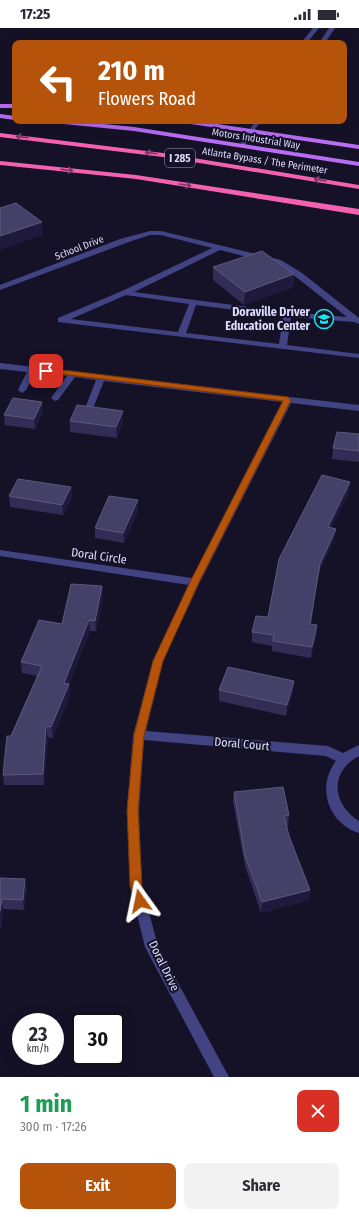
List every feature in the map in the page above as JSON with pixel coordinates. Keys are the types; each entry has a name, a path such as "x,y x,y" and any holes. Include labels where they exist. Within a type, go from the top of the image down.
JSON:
{"highway":[{"name":"Atlanta Bypass / The Perimeter","path":"0,135 163,155 359,186"},
{"name":"I 285","path":"0,163 136,177 359,212"}],"main road":[{"path":"0,106 12,106"},
{"path":"0,116 12,118"},
{"name":"Motors Industrial Way","path":"84,124 134,129 359,164"},
{"name":"Motors Industrial Way","path":"204,124 359,148"}],"street":[{"path":"306,40 316,28"},
{"path":"324,40 332,28"},
{"path":"242,146 252,131 254,124"},
{"name":"School Drive","path":"0,288 123,241 150,233 162,233 167,236 278,262 299,275 358,321"},
{"path":"218,248 125,293 61,320 359,356"},
{"path":"125,293 287,314 358,321"},
{"path":"181,334 193,302"},
{"path":"283,347 287,314"},
{"path":"0,366 359,408"},
{"path":"22,390 32,369"},
{"path":"55,398 73,374"},
{"path":"88,410 101,377"},
{"name":"Doral Drive","path":"222,1077 152,947 136,886 133,810 139,735 158,661 195,582 288,400"},
{"name":"Doral Circle","path":"0,554 195,582"},
{"name":"Doral Court","path":"139,735 328,751 344,759"},
{"path":"359,750 344,759 333,773 330,790 336,808 350,823 359,828"}],"building":[{"path":"16,203 42,222 0,236 0,208"},
{"path":"262,251 294,274 245,292 213,267"},
{"path":"13,398 42,402 34,419 4,415"},
{"path":"77,405 123,411 116,427 70,421"},
{"path":"337,432 359,434 359,451 333,448"},
{"path":"322,475 350,482 328,527 336,529 320,564 310,624 317,625 312,647 273,641 274,635 252,632 256,616 268,617 279,559"},
{"path":"18,479 71,487 62,505 9,496"},
{"path":"109,496 138,500 123,533 95,528"},
{"path":"71,584 102,586 95,621 89,620 64,683 69,684 51,727 46,726 43,774 3,775 7,736 11,736 42,666 21,662 39,620 62,624"},
{"path":"228,667 294,681 287,705 219,690"},
{"path":"283,787 289,815 284,816 289,836 310,890 262,902 245,856 234,792"},
{"path":"0,878 25,879 23,900 2,899 0,911"}],"place":[{"name":"Doraville Driver Education Center","path":"324,319"}],"route":[{"path":"46,371 288,400 195,582 158,661 139,735 133,810 136,886 140,901"}]}
